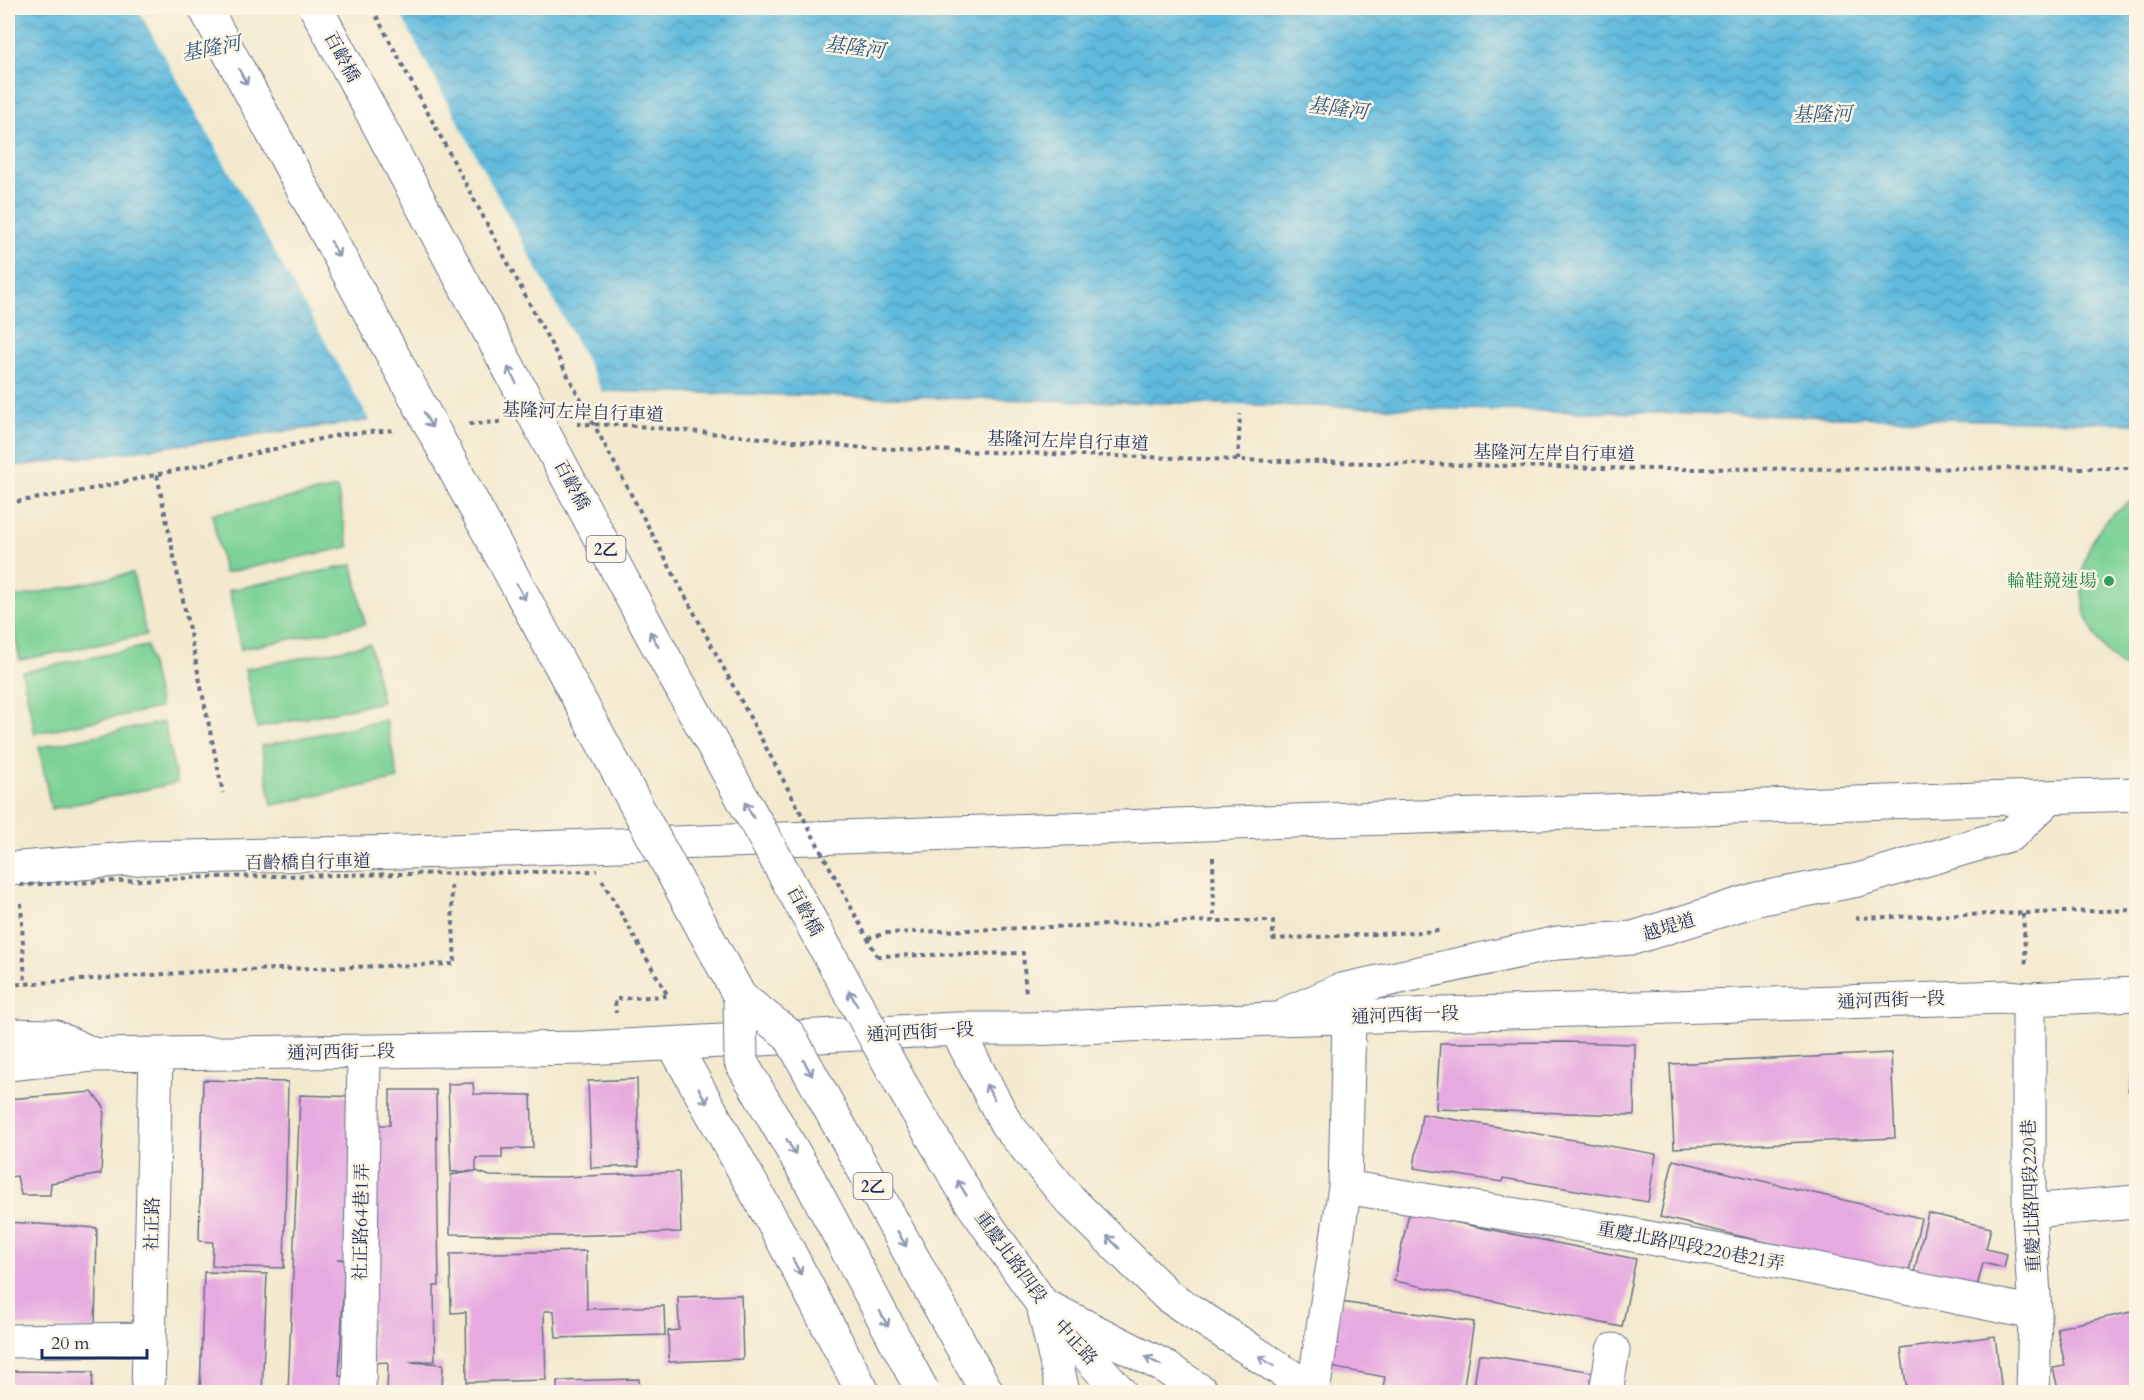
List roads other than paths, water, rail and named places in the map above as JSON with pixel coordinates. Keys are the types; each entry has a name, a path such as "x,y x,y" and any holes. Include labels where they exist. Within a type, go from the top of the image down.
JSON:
{"main road":[{"name":"2乙","path":"205,8 740,997 789,1035 987,1392"},
{"name":"百齡橋","path":"316,8 653,637 902,1086"},
{"path":"14,877 141,858 450,851 1213,823 2136,794"},
{"name":"越堤道","path":"1274,1019 1341,990 1557,942 1633,938 1757,899 1858,880 2012,834 2050,797"},
{"name":"通河西街一段","path":"674,1045 956,1029 1029,1029 1274,1019 2136,994"},
{"path":"740,997 741,1062 808,1177 923,1392"},
{"name":"重慶北路四段220巷","path":"2018,998 2035,1313 2033,1392"},
{"path":"956,1029 1007,1125 1071,1201 1168,1296 1314,1392 1345,1187 1348,1017"},
{"path":"8,1035 53,1036 93,1055"},
{"path":"674,1045 780,1235 863,1392"},
{"name":"通河西街二段","path":"8,1064 93,1055 674,1045"},
{"name":"社正路64巷1弄","path":"359,1392 364,1052"},
{"name":"社正路","path":"148,1392 156,1055"},
{"name":"重慶北路四段","path":"902,1086 971,1202 1043,1305 1162,1365 1202,1392"},
{"name":"重慶北路四段220巷21弄","path":"1345,1187 1613,1231 2035,1313"},
{"path":"2029,1211 2136,1202"},
{"name":"中正路","path":"1043,1305 1063,1392"},
{"name":"中正路","path":"1043,1305 1120,1392"},
{"path":"8,1341 149,1339"},
{"path":"1606,1392 1613,1350"}],"water":[{"name":"基隆河","path":"8,8 2136,8 2136,423 597,391 8,467"}],"place":[{"name":"輪鞋競速場","path":"2109,581"}]}
